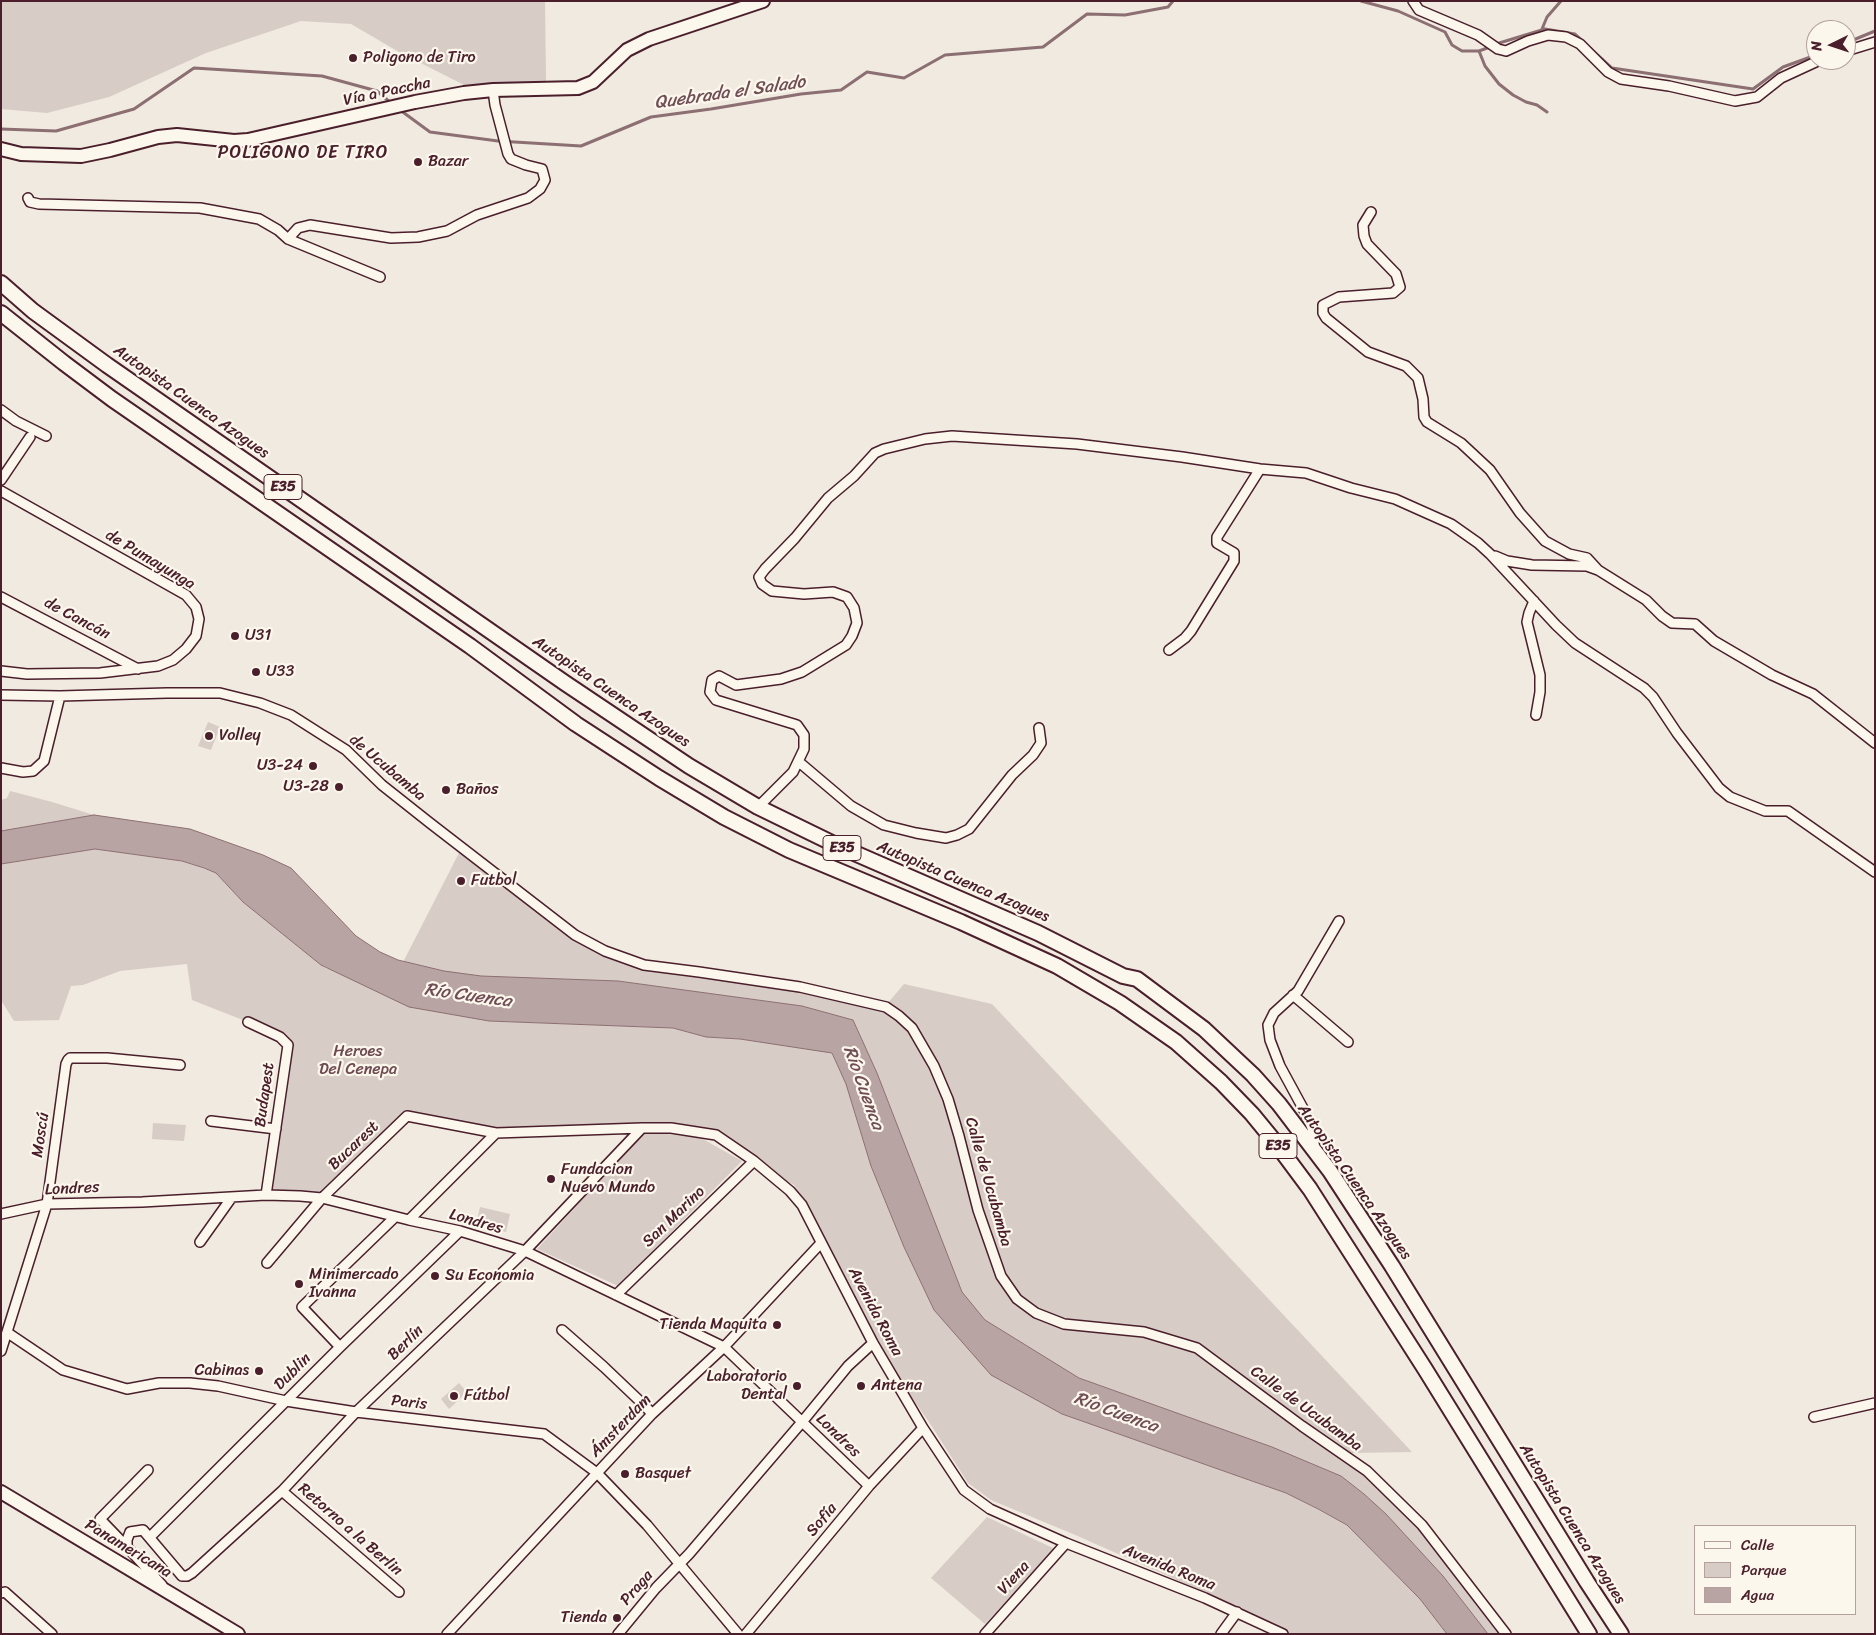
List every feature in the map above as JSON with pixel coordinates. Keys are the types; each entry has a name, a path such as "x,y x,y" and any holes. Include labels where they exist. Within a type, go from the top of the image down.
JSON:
{"highway":[{"name":"Autopista Cuenca Azogues","path":"1,283 33,311 107,366 650,741 709,779 758,807 847,851 1038,933 1111,971 1137,979 1184,1013 1224,1046 1279,1104 1315,1150 1368,1229 1621,1634"},
{"name":"E35","path":"1,313 112,399 470,646 576,724 671,786 724,817 789,850 961,922 1057,966 1120,1003 1176,1042 1221,1082 1252,1114 1310,1189 1589,1634"}],"main road":[{"name":"Vía a Paccha","path":"1,149 21,154 81,156 158,136 177,135 234,141 248,140 396,106 464,93 493,90 578,88 594,82 627,50 649,38 763,1"},
{"name":"Panamericana","path":"1,1492 238,1634"}],"street":[{"path":"1413,1 1419,10 1478,35 1498,49 1506,51 1528,41 1548,35 1566,37 1580,44 1608,72 1621,79 1669,86 1735,100 1757,97 1782,78 1806,67"},
{"path":"1856,48 1875,42"},
{"path":"288,239 298,228 310,225 391,238 418,237 448,231 477,215 528,198 543,185 545,180 542,169 511,159 495,106 493,90"},
{"path":"28,198 30,202 39,204 200,208 259,219 278,230 288,239 380,277"},
{"path":"1371,212 1363,226 1367,244 1396,274 1400,287 1393,293 1339,297 1322,305 1323,313 1333,325 1368,352 1406,366 1418,378 1423,399 1424,417 1427,422 1460,443 1490,470 1520,513 1545,542 1569,554 1587,558 1598,570"},
{"path":"1,410 46,436"},
{"path":"758,807 789,776 799,762 804,749 804,735 801,728 797,725 716,700 710,692 712,680 718,676 736,685 781,679 802,672 846,646 857,623 854,608 847,597 834,592 804,594 772,591 762,584 759,577 828,498 854,476 875,453 925,439 952,436 1077,444 1260,469 1306,473 1351,488 1395,499 1451,524 1490,554 1575,643 1644,688 1653,697 1677,733 1719,788 1730,797 1765,811 1788,811 1875,872"},
{"path":"1,480 30,437"},
{"path":"1168,650 1191,631 1234,561 1234,553 1217,544 1217,537 1260,469"},
{"name":"de Pumayunga","path":"1,491 186,595 196,606 199,619 196,636 186,649 173,660 158,666 100,673 27,674 1,671"},
{"path":"1490,554 1508,561 1532,565 1587,566 1598,570 1646,600 1672,623 1695,624 1714,641 1772,675 1813,694 1875,743"},
{"name":"de Cancán","path":"1,597 138,669"},
{"path":"1534,601 1529,613 1528,622 1540,675 1540,692 1536,715"},
{"name":"de Ucubamba","path":"1,695 60,696 220,693 260,703 292,715 346,750 382,785 575,935"},
{"path":"1,768 23,772 34,771 44,761 60,696"},
{"path":"799,762 851,806 884,825 946,838 957,836 969,829 1012,775 1033,755 1040,743 1039,728"},
{"path":"1315,1150 1312,1128 1306,1112 1280,1066 1270,1040 1268,1026 1274,1013 1298,990 1339,921"},
{"name":"Calle de Ucubamba","path":"575,935 605,951 644,965 800,987 886,1007 899,1016 912,1028 934,1066 948,1099 960,1136 978,1210 1001,1276 1017,1299 1036,1313 1064,1324 1144,1332 1197,1348 1302,1426 1367,1471 1422,1526 1506,1634"},
{"path":"1293,995 1348,1042"},
{"name":"Budapest","path":"248,1022 280,1037 288,1045 266,1195"},
{"name":"Moscú","path":"1,1351 47,1204 68,1060 70,1058 107,1058 180,1065"},
{"name":"Avenida Roma","path":"407,1116 496,1133 671,1128 716,1135 754,1161 790,1191 802,1205 873,1343 964,1490 990,1509 1066,1544 1205,1598 1283,1634"},
{"name":"Bucarest","path":"268,1263 322,1198 407,1116"},
{"path":"211,1121 276,1129"},
{"name":"Berlín","path":"150,1537 182,1576 187,1576 282,1491 356,1412 525,1251 642,1128"},
{"path":"409,1220 496,1133"},
{"name":"San Marino","path":"616,1295 754,1161"},
{"name":"Londres","path":"1,1214 47,1204 266,1195 322,1198 395,1217 460,1231 525,1251 724,1347 869,1486"},
{"path":"200,1242 232,1197"},
{"path":"340,1347 302,1307 395,1217"},
{"name":"Dublin","path":"150,1537 340,1347 460,1231"},
{"name":"Ámsterdam","path":"447,1634 652,1414 724,1347 822,1244"},
{"path":"562,1330 652,1414"},
{"name":"Paris","path":"8,1333 63,1370 127,1388 159,1383 190,1383 218,1386 286,1401 356,1412 544,1434 597,1473 680,1563 738,1634"},
{"name":"Praga","path":"618,1634 802,1422 848,1366 873,1343"},
{"path":"1814,1417 1875,1403"},
{"name":"Sofía","path":"746,1634 869,1486 924,1428"},
{"path":"148,1470 100,1519 170,1594"},
{"name":"Retorno a la Berlin","path":"282,1491 399,1592"},
{"path":"127,1547 130,1532 143,1530 150,1537"},
{"name":"Viena","path":"985,1634 1066,1544"},
{"path":"1,1593 5,1592 52,1634"},
{"path":"1221,1634 1237,1612"}],"green space":[{"path":"1,1 545,1 546,81 468,87 399,52 351,24 301,21 206,53 109,97 47,113 1,109"},
{"name":"Volley","path":"208,722 220,727 211,750 198,746"},
{"path":"10,791 94,815 1,831 1,800 7,798"},
{"name":"Heroes Del Cenepa","path":"95,849 182,861 216,873 243,902 326,968 490,1021 673,1028 706,1037 740,1039 825,1050 825,1052 832,1053 846,1084 871,1166 904,1247 934,1310 1062,1414 1286,1493 1347,1525 1420,1599 1447,1634 1291,1634 1218,1598 991,1500 968,1483 929,1422 873,1343 794,1185 716,1135 642,1128 496,1128 407,1111 322,1194 269,1191 288,1045 248,1022 192,1000 187,964 120,971 83,985 71,986 59,1020 14,1021 1,1000 1,864"},
{"path":"459,853 468,853 575,935 644,965 699,972 886,1007 899,1016 934,1066 1001,1276 1017,1299 1064,1324 1144,1332 1197,1348 1367,1471 1422,1525 1506,1634 1488,1634 1443,1576 1386,1514 1341,1476 1272,1447 1079,1378 985,1320 962,1292 877,1073 853,1020 802,1006 618,981 543,979 533,982 398,972"},
{"path":"904,984 992,1004 1412,1452 1349,1453 1198,1346 1065,1321 1036,1309 1020,1297 1005,1274 982,1209 937,1064 916,1026 900,1011 887,1004"},
{"path":"153,1123 186,1125 184,1141 152,1139"},
{"path":"644,1133 701,1138 742,1161 618,1286 537,1249"},
{"path":"480,1207 510,1214 506,1232 476,1224"},
{"name":"Fútbol","path":"459,1383 467,1392 449,1409 441,1399"},
{"path":"987,1517 1055,1549 985,1624 931,1578"}],"water":[{"name":"Río Cuenca","path":"94,815 190,829 263,855 291,868 356,936 380,952 398,960 444,971 481,976 618,981 802,1006 853,1020 877,1073 962,1292 985,1320 1079,1378 1272,1447 1341,1476 1386,1514 1443,1576 1488,1634 1447,1634 1420,1599 1347,1525 1318,1509 1286,1493 1062,1414 991,1375 934,1310 904,1247 871,1166 846,1084 832,1053 740,1039 706,1037 673,1028 489,1021 409,1007 321,965 243,902 216,873 204,868 182,861 95,849 1,864 1,831"}],"waterway":[{"name":"Quebrada el Salado","path":"400,110 430,132 498,141 581,146 651,117 801,94 841,90 867,72 904,78 945,55 1043,47 1087,14 1125,15 1168,7 1173,1"},
{"name":"Quebrada el Salado","path":"1361,1 1398,11 1445,32 1452,45 1462,51 1479,51 1490,47"},
{"path":"1542,29 1547,17 1561,1"},
{"name":"Quebrada el Salado","path":"1496,44 1545,29 1575,34 1584,42"},
{"name":"Quebrada el Salado","path":"1856,39 1875,31"},
{"name":"Quebrada el Salado","path":"1590,48 1612,68 1753,89 1783,67 1806,59"},
{"path":"1479,51 1485,66 1499,84 1513,95 1537,105 1547,112"},
{"name":"Quebrada el Salado","path":"1,129 56,131 134,109 194,68 322,76 377,91 391,103"}],"place":[{"name":"Poligono de Tiro","path":"353,58"},
{"name":"Bazar","path":"418,162"},
{"name":"U31","path":"235,636"},
{"name":"U33","path":"256,672"},
{"name":"Volley","path":"209,736"},
{"name":"U3-24","path":"313,766"},
{"name":"U3-28","path":"339,787"},
{"name":"Baños","path":"446,790"},
{"name":"Futbol","path":"461,881"},
{"name":"Fundacion Nuevo Mundo","path":"551,1179"},
{"name":"Su Economia","path":"435,1276"},
{"name":"Minimercado Ivanna","path":"299,1284"},
{"name":"Tienda Maquita","path":"777,1325"},
{"name":"Cabinas","path":"259,1371"},
{"name":"Laboratorio Dental","path":"797,1386"},
{"name":"Antena","path":"861,1386"},
{"name":"Fútbol","path":"454,1396"},
{"name":"Basquet","path":"625,1474"},
{"name":"Tienda","path":"617,1618"}],"district":[{"name":"POLIGONO DE TIRO","path":"303,153"}]}
